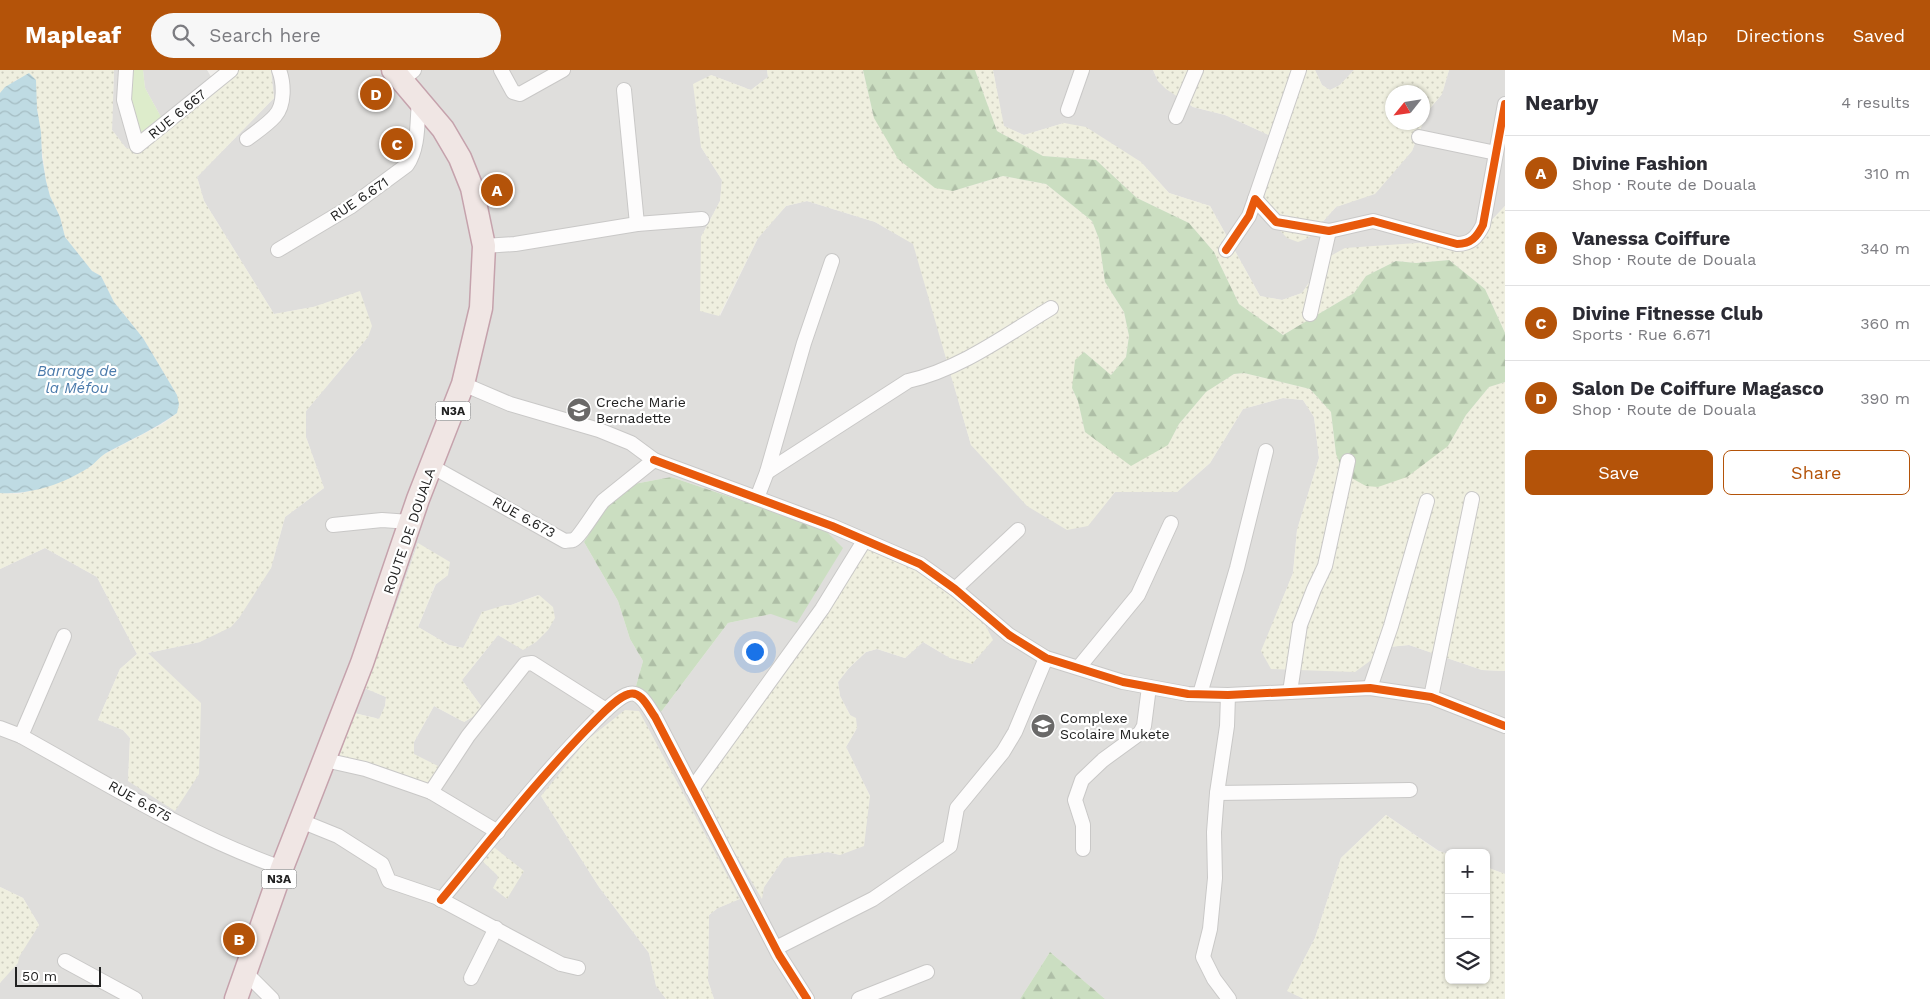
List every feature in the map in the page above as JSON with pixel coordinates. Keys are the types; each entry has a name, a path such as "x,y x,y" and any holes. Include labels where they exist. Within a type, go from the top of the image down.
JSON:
{"highway":[{"name":"ROUTE DE DOUALA","path":"236,999 282,868 362,663 410,522 463,384 481,308 484,246 472,188 460,158 443,129 419,100 403,73"}],"street":[{"name":"RUE 6.667","path":"126,70 124,100 137,146 231,70"},
{"path":"247,139 276,115 282,98 283,81 280,70"},
{"path":"500,70 513,92 520,94 563,70"},
{"path":"1068,110 1082,70"},
{"path":"1176,117 1196,70"},
{"path":"1226,250 1249,216 1299,70"},
{"path":"624,90 637,224"},
{"name":"RUE 6.671","path":"278,250 350,207 407,165 412,158 414,148 419,100"},
{"path":"1255,199 1276,222 1329,231 1373,221 1457,244 1467,244 1477,236 1483,225 1505,104"},
{"path":"1419,137 1496,153"},
{"path":"484,246 515,244 637,224 702,219"},
{"path":"1310,314 1329,231"},
{"path":"757,498 768,472 804,343 832,261"},
{"path":"768,472 908,381 931,375 955,365 1051,308"},
{"path":"463,384 510,404 599,430 631,443 654,460 832,526 920,564 955,589 1009,635 1046,658 1123,682 1188,694 1228,695 1370,688 1432,697 1505,726"},
{"path":"1200,694 1237,568 1266,451"},
{"name":"RUE 6.673","path":"431,466 565,540 573,540 578,537 603,501 654,460"},
{"path":"1290,692 1300,625 1325,566 1348,461"},
{"path":"1432,697 1472,499"},
{"path":"1370,688 1391,626 1427,501"},
{"path":"332,525 382,520 410,522"},
{"path":"1079,667 1138,594 1171,523"},
{"path":"955,589 1018,530"},
{"path":"692,788 822,609 864,540"},
{"path":"21,736 64,636"},
{"path":"776,948 873,899 950,846 957,808 1003,752 1015,732 1046,658"},
{"path":"431,792 468,736 525,664 532,663 606,710"},
{"path":"1083,849 1083,826 1075,800 1082,780 1103,760 1140,733 1144,726 1150,687"},
{"path":"442,900 572,744 606,710 627,694 634,693 639,695 655,717 776,948 808,999"},
{"path":"1228,695 1227,726 1217,794 1214,832 1216,878 1210,929 1203,956 1214,979 1229,999"},
{"name":"RUE 6.675","path":"0,728 21,736 194,831 282,868"},
{"path":"325,760 365,770 431,792 498,832"},
{"path":"1217,794 1410,790"},
{"path":"301,821 338,836 382,864 389,881 442,900 561,964 578,968"},
{"path":"471,978 496,928"},
{"path":"65,960 135,999"},
{"path":"245,972 272,999"},
{"path":"859,999 927,972"}],"shaded area":[{"path":"114,70 129,70 161,117 145,88 143,70 207,70 213,80 140,151 126,148 112,130"},
{"path":"271,70 767,70 768,77 751,90 711,75 701,147 722,180 720,201 701,237 720,316 758,238 786,206 807,201 875,222 914,244 971,445 1088,525 1115,492 1177,492 1210,463 1243,409 1283,398 1303,400 1314,417 1319,458 1297,530 1293,573 1262,651 1409,645 1482,670 1505,671 1505,874 1490,868 1490,849 1445,849 1445,853 1439,851 1386,815 1341,858 1315,938 1288,991 1304,999 1105,999 1050,952 1020,999 714,999 708,981 709,915 718,908 739,899 541,796 599,887 649,953 656,985 666,999 0,999 0,983 39,925 23,898 0,887 0,569 45,548 97,577 137,654 120,669 98,720 123,730 130,738 128,781 148,653 200,642 271,568 285,517 324,488 306,437 306,411 368,337 313,307 274,314 204,201 197,177 274,98","holes":["671,477 823,528 771,614 728,623 661,712 636,686 643,661 630,639 618,601 584,542 634,484","418,543 448,575 436,584 418,627 449,645 463,648 505,605 511,605 538,595 519,647 498,635 462,680 484,710 464,722 434,706 414,742 414,754 354,713 380,719 385,706 386,697 362,687 393,614","974,603 950,658 923,642 905,658 877,649 866,652 849,668 838,682 840,696 857,728 846,747 870,796 840,855 828,852 784,858 764,887 698,789 773,689"]},
{"path":"993,70 1153,70 1158,81 1193,107 1225,115 1275,138 1308,238 1336,207 1375,193 1412,151 1420,130 1430,130 1430,108 1442,94 1449,70 1505,70 1505,206 1474,239 1325,259 1302,293 1282,300 1260,296 1210,206 1169,193 1141,162 1064,123 1024,135 1003,126"},
{"path":"1315,70 1354,70 1340,85 1330,90 1322,85"}],"green space":[{"path":"0,70 114,70 112,130 126,148 140,151 237,70 271,70 274,98 197,177 204,201 274,314 313,307 360,291 372,326 368,337 306,411 306,437 324,488 285,517 271,568 239,618 231,627 200,642 148,653 201,703 199,774 175,811 128,781 130,738 123,730 98,720 120,669 137,654 97,577 45,548 0,569 0,493 18,494 42,488 90,467 103,455 163,424 177,413 177,395 143,338 114,302 101,276 92,271 65,237 60,217 50,196 46,181 37,109 17,79 0,93"},
{"path":"129,70 143,70 145,88 161,117 136,136 128,110"},
{"path":"767,70 863,70 874,118 953,191 1003,176 1046,184 1092,221 1099,239 1105,282 1124,312 1129,336 1126,357 1111,375 1084,352 1072,388 1078,401 1085,432 1168,445 1179,424 1206,392 1234,374 1244,373 1310,389 1331,412 1336,454 1448,446 1466,415 1489,387 1505,382 1505,671 1482,670 1409,645 1389,647 1355,672 1271,669 1261,651 1293,573 1297,530 1319,458 1314,417 1303,400 1283,398 1243,409 1210,463 1177,492 1115,492 1088,526 1067,530 1027,506 971,445 913,244 875,222 807,201 786,206 758,238 719,316 700,311 701,237 720,201 722,180 701,147 693,84 711,75 751,90 768,77"},
{"path":"863,70 975,70 997,131 1043,156 1096,160 1137,198 1189,223 1214,252 1239,304 1283,335 1354,293 1366,276 1396,261 1416,263 1449,260 1485,289 1505,333 1505,382 1489,387 1466,415 1448,446 1407,477 1378,487 1366,486 1344,474 1336,454 1331,412 1310,389 1244,373 1234,374 1206,392 1179,424 1168,445 1131,466 1085,432 1078,401 1072,388 1075,360 1084,352 1111,375 1126,357 1129,336 1124,312 1105,282 1099,239 1092,221 1046,184 1003,176 953,191 935,188 898,159 874,118"},
{"path":"975,70 993,70 1004,126 1024,135 1064,123 1086,127 1141,162 1169,193 1210,206 1260,296 1282,300 1302,293 1325,259 1345,248 1474,239 1505,206 1505,333 1485,289 1449,260 1416,263 1396,261 1366,276 1354,293 1283,335 1239,304 1214,252 1189,223 1137,198 1096,160 1043,156 997,131"},
{"path":"1153,70 1315,70 1322,85 1330,90 1340,85 1354,70 1449,70 1442,94 1430,108 1430,85 1385,85 1385,130 1420,130 1412,151 1375,194 1336,207 1308,238 1298,242 1287,238 1273,223 1263,191 1275,138 1225,115 1193,107 1166,89 1158,81"},
{"path":"671,477 823,528 843,548 797,623 771,614 728,623 661,712 636,686 643,661 630,639 618,601 584,542 608,506 634,484"},
{"path":"418,543 450,562 448,575 435,585 418,627 449,645 463,648 482,612 511,605 539,595 553,607 555,618 548,630 536,642 523,650 498,635 462,680 484,710 464,722 434,706 414,742 414,754 440,767 429,786 339,757 354,713 379,719 385,706 386,697 362,687 393,614"},
{"path":"869,548 895,553 974,603 993,640 972,664 950,658 923,642 905,658 877,649 866,652 849,668 838,682 840,696 850,715 856,718 857,728 846,747 870,796 864,846 840,855 828,852 784,858 764,887 762,899 698,790 773,689"},
{"path":"625,710 639,711 740,899 718,908 709,915 708,981 714,999 666,999 656,986 649,953 599,887 541,796 587,740"},
{"path":"1386,815 1438,851 1445,853 1445,984 1490,984 1490,868 1505,874 1505,999 1304,999 1287,991 1315,938 1341,858"},
{"path":"490,844 524,871 507,899 493,888 498,878 497,875 478,857"},
{"path":"0,887 23,898 39,925 19,957 18,963 0,983"},
{"path":"1050,952 1105,999 1020,999"}],"water":[{"name":"Barrage de la Méfou","path":"29,73 36,80 37,109 46,181 50,196 60,217 65,237 92,271 101,276 114,302 143,338 177,395 179,404 177,413 169,419 106,453 90,466 68,479 34,490 0,493 0,93 5,87"}],"cycle path":[{"path":"1226,250 1249,216 1255,199 1276,222 1329,231 1373,221 1457,244 1470,241 1476,236 1483,225 1505,104"},
{"path":"654,460 832,526 920,564 955,589 1009,635 1046,658 1123,682 1188,694 1228,695 1370,688 1431,697 1505,726"},
{"path":"441,900 514,811 571,746 614,703 629,694 637,695 641,697 655,717 779,955 807,999"}],"place":[{"name":"Salon De Coiffure Magasco","path":"376,94"},
{"name":"Divine Fitnesse Club","path":"397,144"},
{"name":"Divine Fashion","path":"497,190"},
{"name":"Creche Marie Bernadette","path":"579,410"},
{"name":"Complexe Scolaire Mukete","path":"1043,726"},
{"name":"Vanessa Coiffure","path":"239,939"}]}
